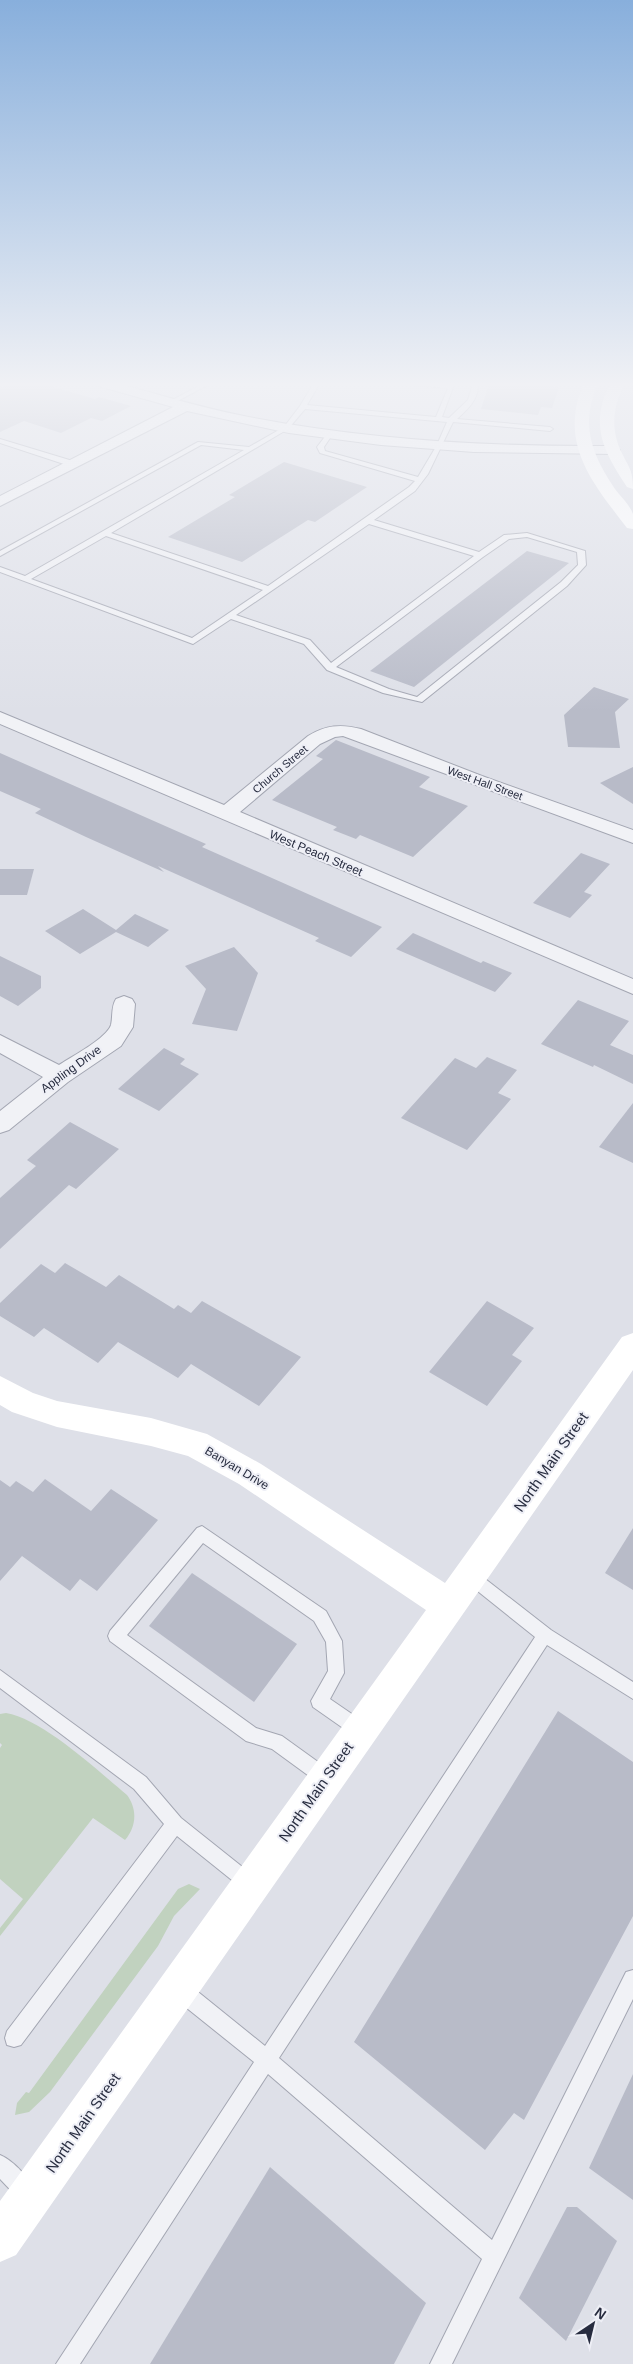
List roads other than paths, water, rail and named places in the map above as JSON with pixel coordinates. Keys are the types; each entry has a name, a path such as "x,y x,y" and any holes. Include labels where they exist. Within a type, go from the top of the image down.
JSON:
{"main road":[{"path":"609,491 633,524"},
{"name":"North Main Street","path":"0,2239 633,1346"},
{"name":"Banyan Drive","path":"0,1389 23,1403 57,1414 151,1432 196,1444 250,1474 448,1605"}],"street":[{"path":"0,502 21,491"},
{"name":"West Peach Street","path":"0,717 633,987"},
{"name":"Church Street","path":"226,814 314,740 328,731 338,729"},
{"name":"West Hall Street","path":"338,729 355,733 475,780 633,837"},
{"name":"Appling Drive","path":"0,1124 60,1076 113,1040 122,1027 124,1004"},
{"path":"0,1044 60,1076"}],"lane":[{"path":"0,554 113,491"},
{"path":"25,579 179,491"},
{"path":"0,569 193,641 409,491"},
{"path":"368,521 480,555"},
{"path":"106,534 269,589"},
{"path":"231,616 307,642 330,668 386,691 419,700 564,584 582,565 581,552 527,534 507,537 480,555 330,668"},
{"path":"326,1778 276,1742 252,1735 116,1636 202,1532 320,1616 334,1641 336,1673 319,1701 360,1730"},
{"path":"470,1576 545,1635 633,1691"},
{"path":"67,2364 545,1635"},
{"path":"0,1678 140,1783 175,1824 251,1885"},
{"path":"14,2038 175,1824"},
{"path":"441,2364 633,1979"},
{"path":"178,1988 266,2059 494,2256"},
{"path":"0,2165 31,2197"}]}
